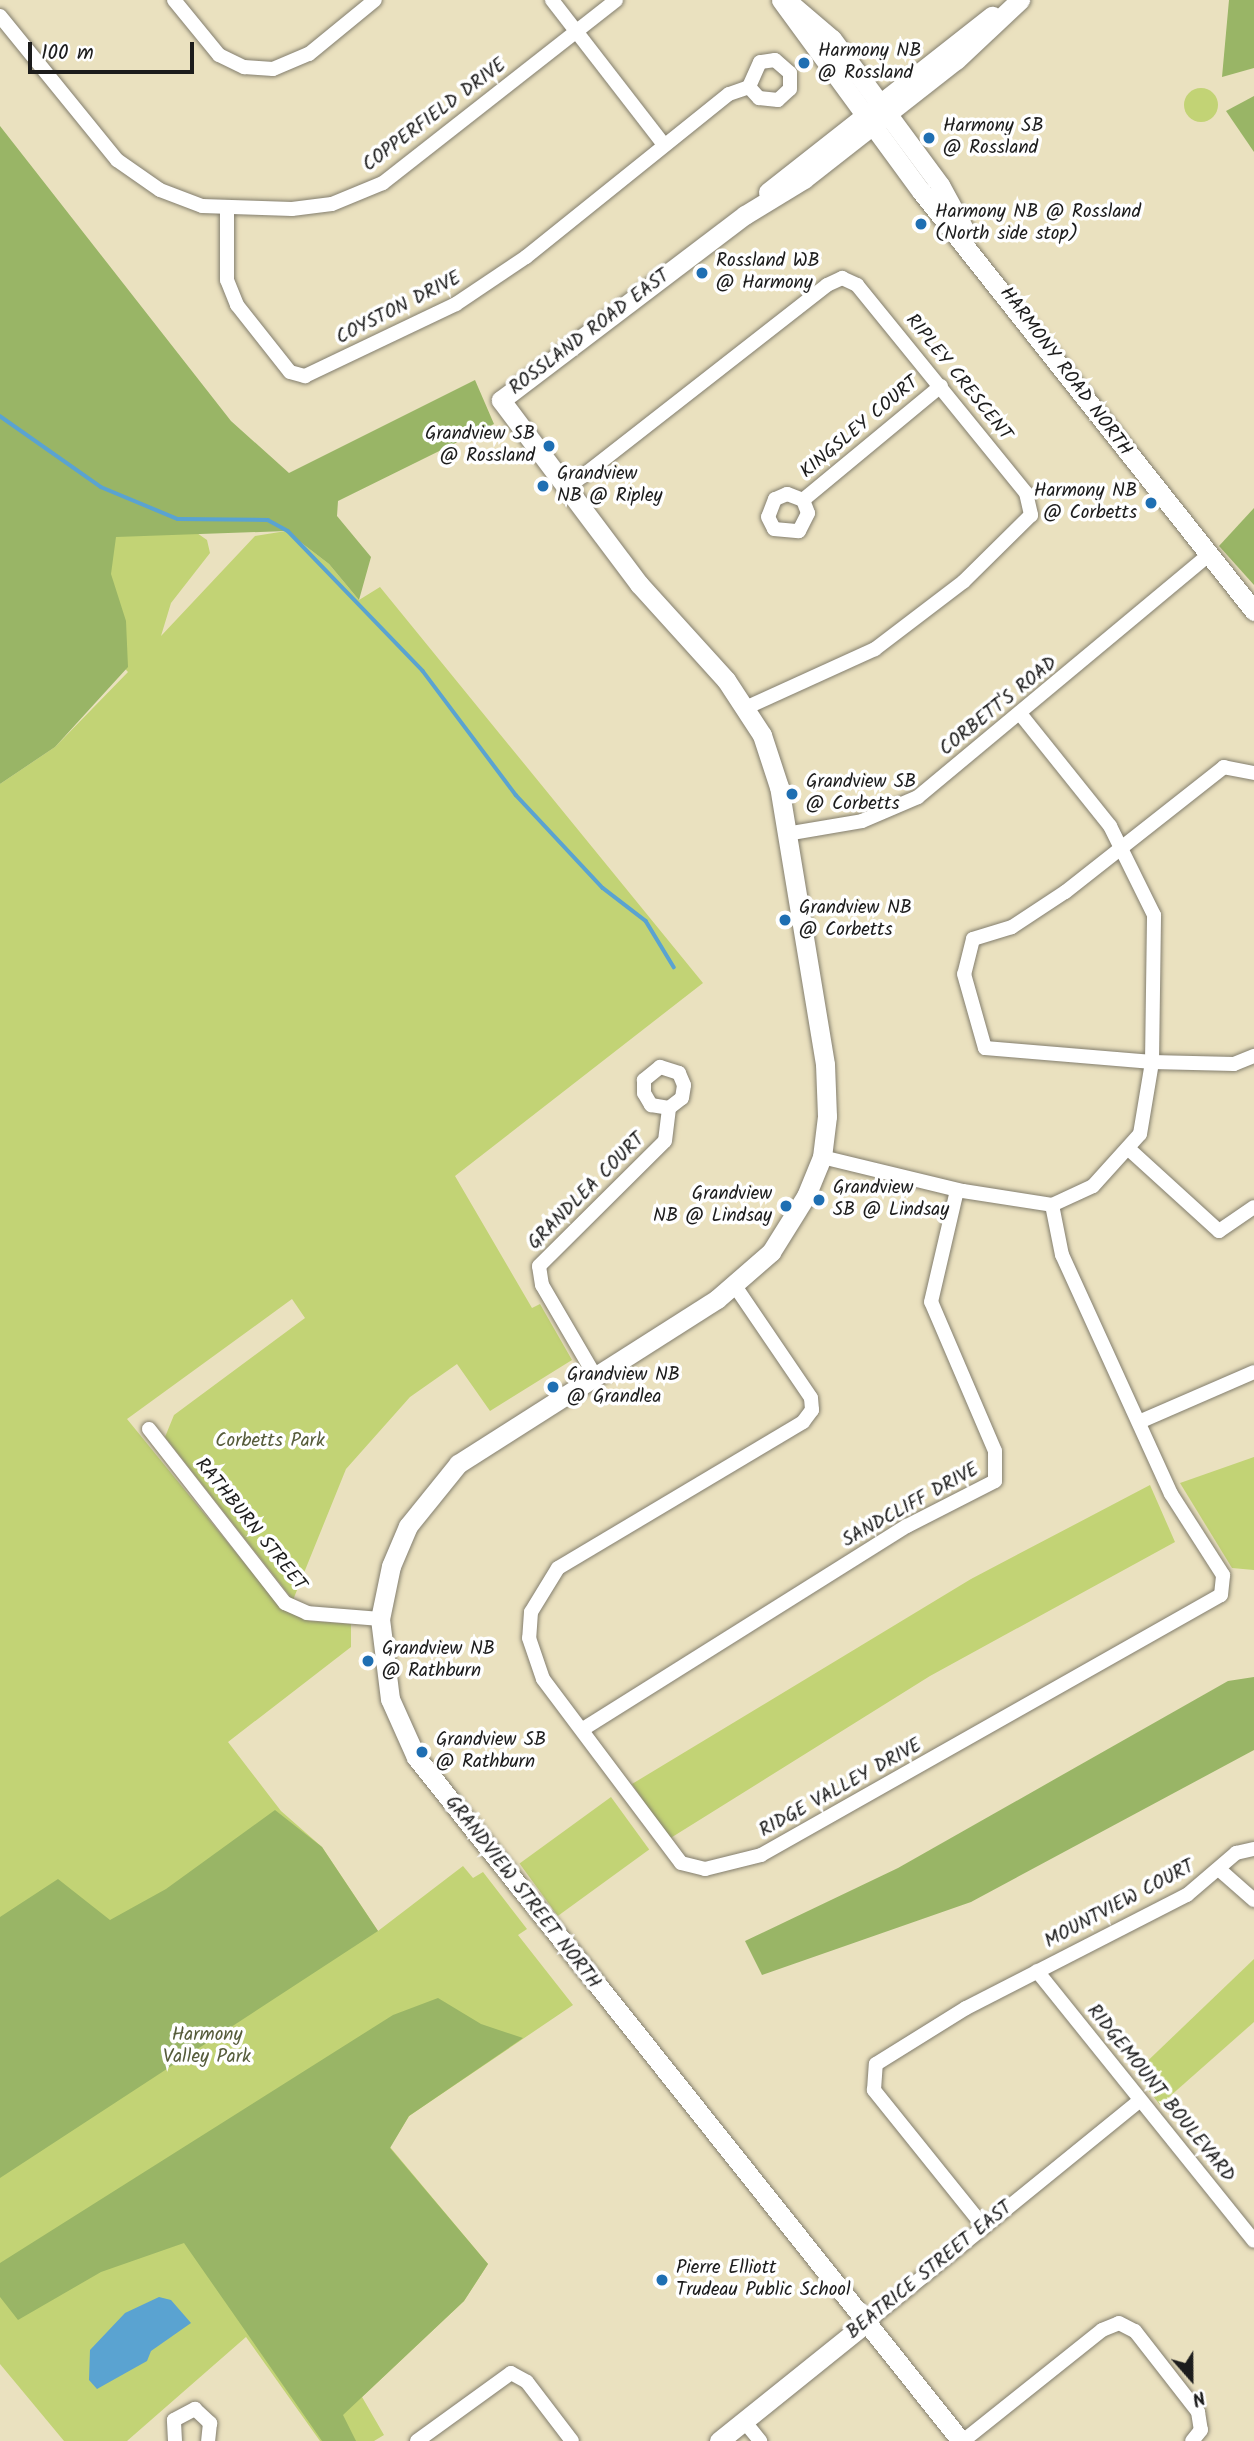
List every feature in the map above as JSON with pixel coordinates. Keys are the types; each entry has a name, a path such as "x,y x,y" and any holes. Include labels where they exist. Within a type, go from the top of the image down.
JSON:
{"street":[{"path":"174,0 219,55 244,67 273,69 309,54 375,0"},
{"path":"552,0 664,145"},
{"name":"COPPERFIELD DRIVE","path":"0,16 117,160 160,190 227,209 332,204 383,183 617,0"},
{"name":"HARMONY ROAD NORTH","path":"784,0 832,39 940,185 984,263"},
{"name":"HARMONY ROAD NORTH","path":"784,0 867,119 984,263 1254,611"},
{"name":"ROSSLAND ROAD EAST","path":"501,400 745,215 1018,0"},
{"name":"COYSTON DRIVE","path":"227,209 227,280 237,304 290,372 305,376 456,304 526,257 664,145 749,87"},
{"name":"RIPLEY CRESCENT","path":"566,489 834,281 857,285 1026,493 1031,515 963,582 875,649 748,707"},
{"name":"KINGSLEY COURT","path":"803,500 940,386"},
{"name":"GRANDVIEW STREET NORTH","path":"501,400 566,489 748,707 773,764 825,1064 822,1157 786,1232 735,1286 476,1449 437,1484 397,1548 380,1619 390,1699 416,1757 962,2441"},
{"name":"CORBETT'S ROAD","path":"786,834 901,808 1021,715 1208,555"},
{"path":"822,1157 957,1190 1052,1205 1093,1186 1131,1151 1152,1062 1154,915 1120,845 1021,715"},
{"path":"1254,773 1224,767 1012,927 972,939 964,974 985,1048 1152,1062 1234,1064 1254,1056"},
{"name":"GRANDLEA COURT","path":"594,1374 542,1285 539,1266 660,1149 668,1108"},
{"path":"1131,1151 1219,1231 1254,1208"},
{"name":"SANDCLIFF DRIVE","path":"583,1729 907,1526 995,1481 995,1451 931,1302 957,1190"},
{"name":"RIDGE VALLEY DRIVE","path":"735,1286 811,1398 812,1410 803,1422 558,1568 542,1588 531,1612 532,1661 681,1863 705,1869 761,1855 1221,1595 1223,1575 1171,1494 1062,1255 1052,1205"},
{"path":"1139,1422 1254,1372"},
{"name":"RATHBURN STREET","path":"149,1429 285,1603 307,1613 380,1619"},
{"name":"MOUNTVIEW COURT","path":"984,2227 877,2094 871,2076 880,2061 1037,1971 1221,1871 1236,1853 1254,1849"},
{"name":"MOUNTVIEW COURT","path":"1221,1871 1254,1900"},
{"name":"RIDGEMOUNT BOULEVARD","path":"1037,1971 1254,2241"},
{"name":"BEATRICE STREET EAST","path":"719,2441 1140,2100"},
{"path":"962,2441 1102,2330 1119,2323 1135,2332 1196,2409 1201,2425 1192,2441"},
{"path":"417,2441 511,2374 527,2382 572,2441"},
{"path":"175,2441 174,2420 195,2409 211,2423 208,2441"},
{"path":"744,2421 760,2441"}],"green space":[{"path":"1229,0 1254,0 1254,68 1222,77"},
{"path":"1201,88 1213,93 1218,105 1213,117 1201,122 1189,117 1184,105 1189,93"},
{"path":"1254,96 1254,152 1226,111"},
{"path":"0,126 231,421 289,473 475,380 494,424 338,501 337,516 371,557 359,600 329,564 286,531 116,537 111,574 126,621 128,667 55,747 0,784"},
{"path":"148,499 207,540 210,553 171,603 161,636 255,536 286,531 329,564 359,600 380,587 703,983 455,1176 532,1308 540,1304 572,1360 490,1411 457,1364 410,1397 346,1469 293,1600 165,1437 174,1415 305,1318 292,1299 127,1419 282,1609 310,1621 351,1624 351,1647 228,1742 281,1811 322,1847 378,1931 463,1866 473,1878 483,1872 527,1929 518,1935 573,2005 409,2116 390,2147 488,2264 464,2301 362,2397 384,2435 374,2441 320,2441 246,2337 127,2441 64,2441 0,2364 0,784 55,747 128,672 110,653 83,551"},
{"path":"1254,508 1254,585 1219,546"},
{"path":"1254,1457 1254,1570 1232,1568 1180,1483"},
{"path":"1150,1485 1175,1542 930,1676 669,1839 632,1784 971,1579"},
{"path":"1254,1677 1254,1750 971,1902 762,1975 745,1941 898,1868 1228,1681"},
{"path":"611,1797 649,1850 558,1916 520,1863"},
{"path":"275,1810 322,1847 378,1931 0,2178 0,1917 58,1879 110,1920 166,1889"},
{"path":"1254,1959 1254,2022 1160,2105 1135,2073"},
{"path":"438,1998 481,2024 523,2038 409,2116 390,2148 488,2264 464,2301 343,2415 356,2441 322,2441 184,2243 101,2272 18,2320 0,2297 0,2263 393,2015"}],"water":[{"path":"159,2297 171,2300 191,2323 151,2351 147,2361 97,2389 89,2380 90,2350 125,2313"}],"waterway":[{"path":"0,416 101,487 178,519 268,520 288,531 423,671 516,795 603,888 646,921 674,967"}],"place":[{"name":"Harmony NB @ Rossland","path":"804,63"},
{"name":"Harmony SB @ Rossland","path":"929,138"},
{"name":"Harmony NB @ Rossland (North side stop)","path":"921,224"},
{"name":"Rossland WB @ Harmony","path":"702,273"},
{"name":"Grandview SB @ Rossland","path":"549,446"},
{"name":"Grandview NB @ Ripley","path":"543,486"},
{"name":"Harmony NB @ Corbetts","path":"1151,503"},
{"name":"Grandview SB @ Corbetts","path":"792,794"},
{"name":"Grandview NB @ Corbetts","path":"785,920"},
{"name":"Grandview SB @ Lindsay","path":"819,1200"},
{"name":"Grandview NB @ Lindsay","path":"786,1206"},
{"name":"Grandview NB @ Grandlea","path":"553,1387"},
{"name":"Grandview NB @ Rathburn","path":"368,1661"},
{"name":"Grandview SB @ Rathburn","path":"422,1752"},
{"name":"Pierre Elliott Trudeau Public School","path":"662,2280"}],"park label":[{"name":"Corbetts Park","path":"270,1442"},
{"name":"Harmony Valley Park","path":"207,2047"}]}
